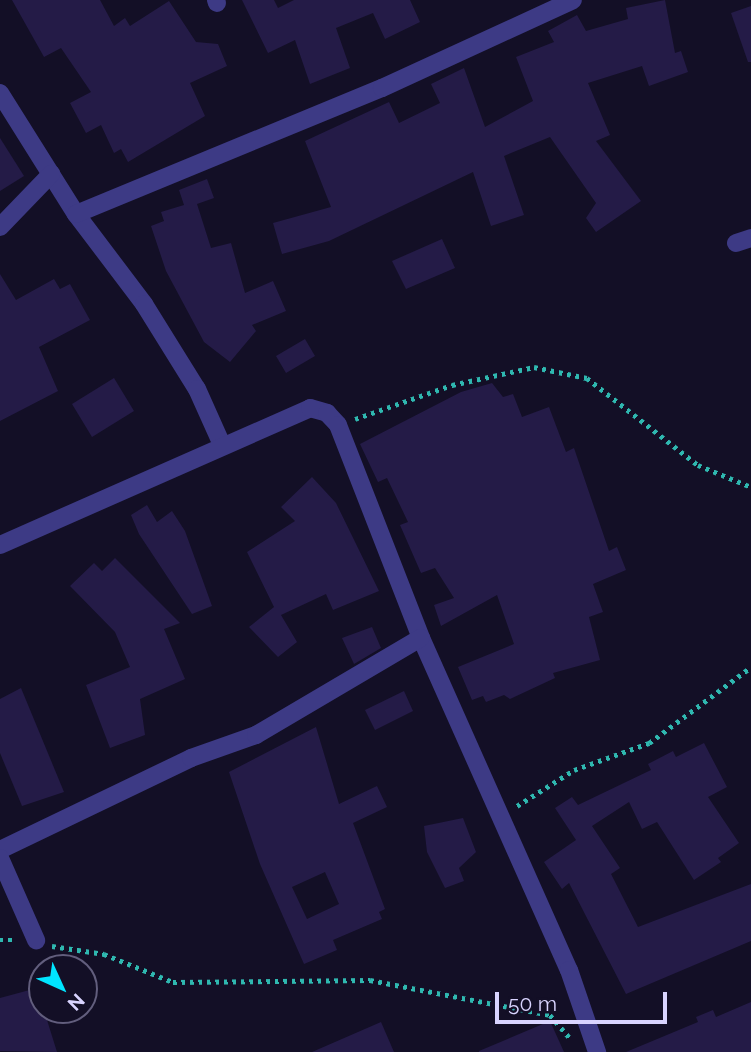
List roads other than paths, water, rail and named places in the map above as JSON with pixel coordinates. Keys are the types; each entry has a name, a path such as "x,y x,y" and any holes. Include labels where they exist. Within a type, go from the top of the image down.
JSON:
{"street":[{"path":"76,214 382,89 573,0"},
{"path":"0,93 76,214 144,304 197,389 222,445"},
{"path":"0,227 51,174"},
{"path":"0,545 310,408 327,413 338,425 421,638 500,815 597,1052"},
{"path":"0,850 191,758 256,735 421,638"},
{"path":"0,858 36,940"}]}
